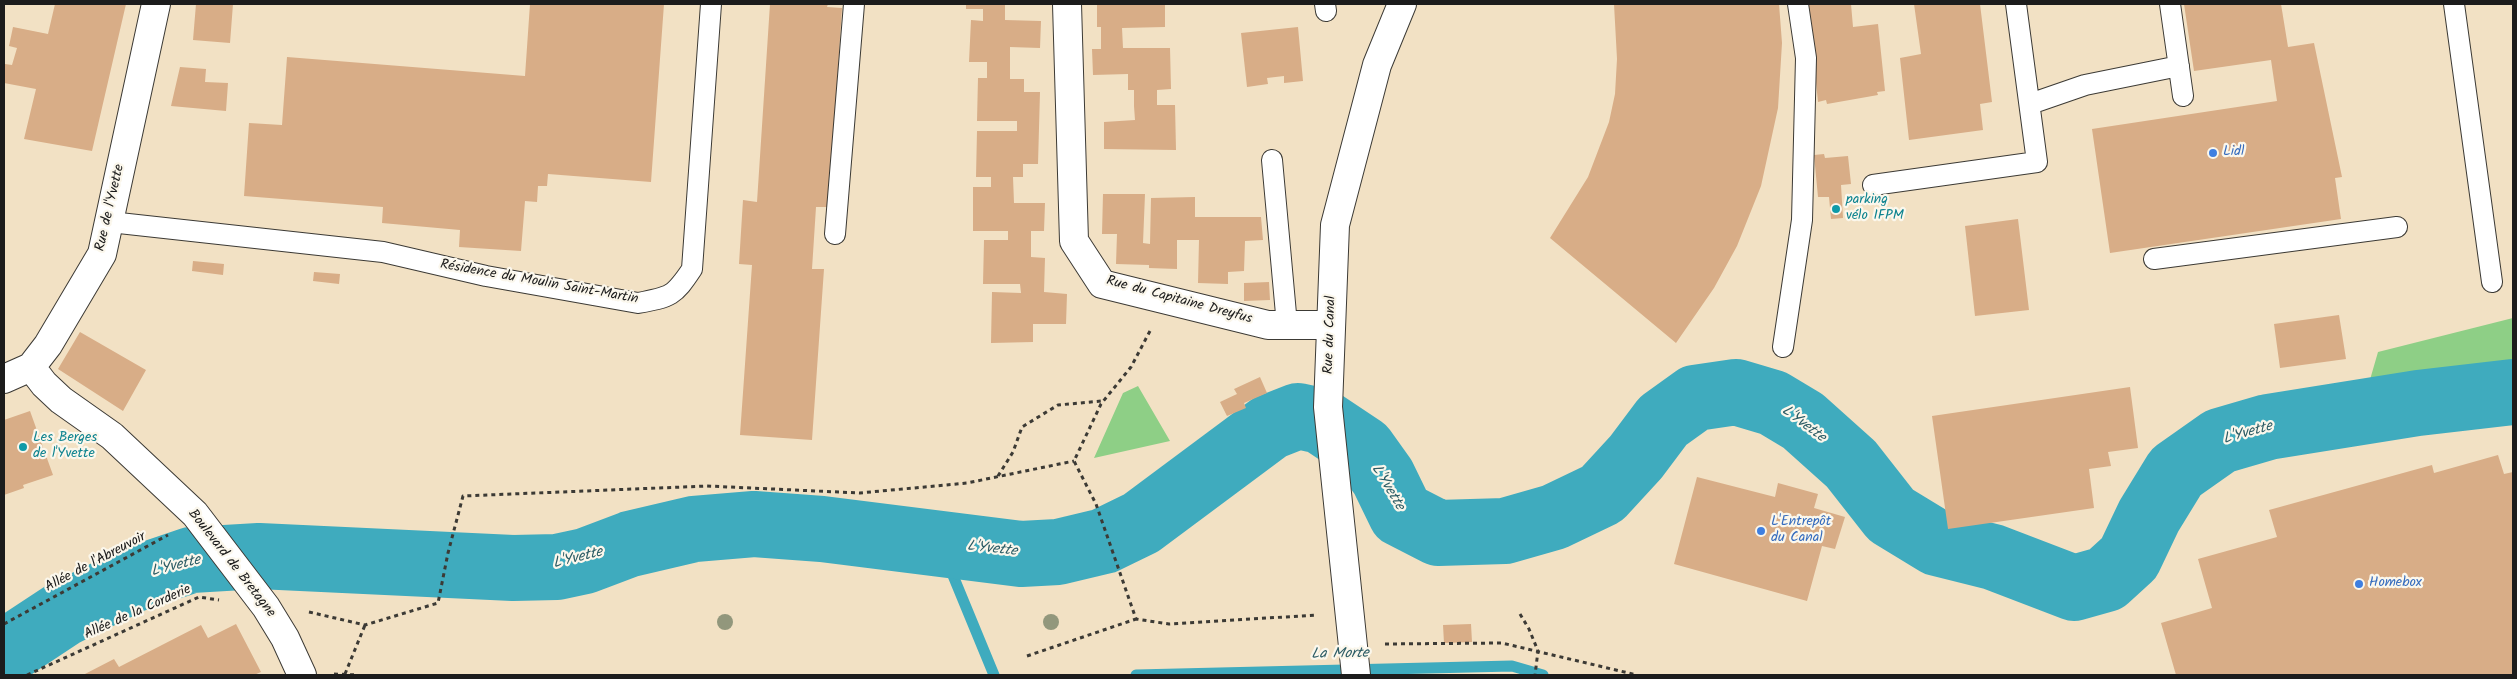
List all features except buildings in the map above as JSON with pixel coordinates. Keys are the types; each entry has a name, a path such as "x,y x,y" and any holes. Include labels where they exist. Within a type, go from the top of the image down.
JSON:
{"street":[{"name":"Rue de l'Yvette","path":"4,379 31,367 48,345 102,254 156,4"},
{"name":"Rue du Capitaine Dreyfus","path":"1067,4 1074,241 1102,284 1268,325 1331,325"},
{"name":"Rue du Canal","path":"1356,675 1328,407 1335,224 1377,66 1402,4"},
{"name":"Boulevard de Bretagne","path":"31,367 44,384 61,400 112,436 200,521 258,598 285,638 302,675"}],"lane":[{"name":"Résidence du Moulin Saint-Martin","path":"110,222 383,252 486,276 638,303 656,300 677,292 692,269 710,4"},
{"path":"836,234 854,4"},
{"path":"1783,347 1802,220 1806,58 1798,4"},
{"path":"1872,185 2037,162 2016,4"},
{"path":"2170,4 2183,96"},
{"path":"2454,4 2492,282"},
{"path":"2030,104 2085,84 2179,66"},
{"path":"1272,160 1287,325"},
{"path":"2154,259 2397,227"}],"path":[{"path":"1074,461 1103,401 1131,367 1143,342 1169,300"},
{"path":"998,476 1013,452 1022,427 1058,405 1103,401"},
{"path":"998,476 1074,461"},
{"path":"1074,461 1096,504 1136,620"},
{"name":"Allée de la Corderie","path":"27,675 199,597 258,598 291,608 365,624 438,603 448,552 463,496 707,486 860,493 967,483 998,476"},
{"name":"Allée de l'Abreuvoir","path":"4,624 200,521"},
{"path":"1026,656 1136,620 1169,624 1349,613"},
{"path":"1520,614 1529,629 1538,651 1535,675"},
{"path":"358,675 345,674 365,624"},
{"path":"1352,643 1406,645 1502,643 1637,675"}],"green space":[{"path":"2513,318 2513,381 2367,405 2367,390 2378,352"},
{"path":"1138,386 1170,441 1094,458 1123,393"}],"waterway":[{"name":"L'Yvette","path":"4,653 63,614 132,580 191,560 259,556 513,568 557,567 585,561 630,544 694,529 754,524 822,529 1021,554 1058,552 1104,541 1141,523 1270,427 1298,416 1321,421 1363,449 1383,477 1401,514 1438,533 1505,531 1554,517 1602,494 1636,457 1663,421 1695,398 1736,392 1773,403 1803,421 1851,464 1891,515 1937,543 1993,557 2074,588 2106,579 2129,558 2149,516 2176,472 2220,441 2268,427 2418,403 2513,392"},
{"name":"La Morte","path":"940,544 994,675"},
{"name":"La Morte","path":"1136,675 1512,666 1543,675"}],"place":[{"name":"Lidl","path":"2213,153"},
{"name":"parking vélo IFPM","path":"1836,209"},
{"name":"Les Berges de l'Yvette","path":"23,447"},
{"name":"L'Entrepôt du Canal","path":"1761,531"},
{"name":"Homebox","path":"2359,584"}]}
